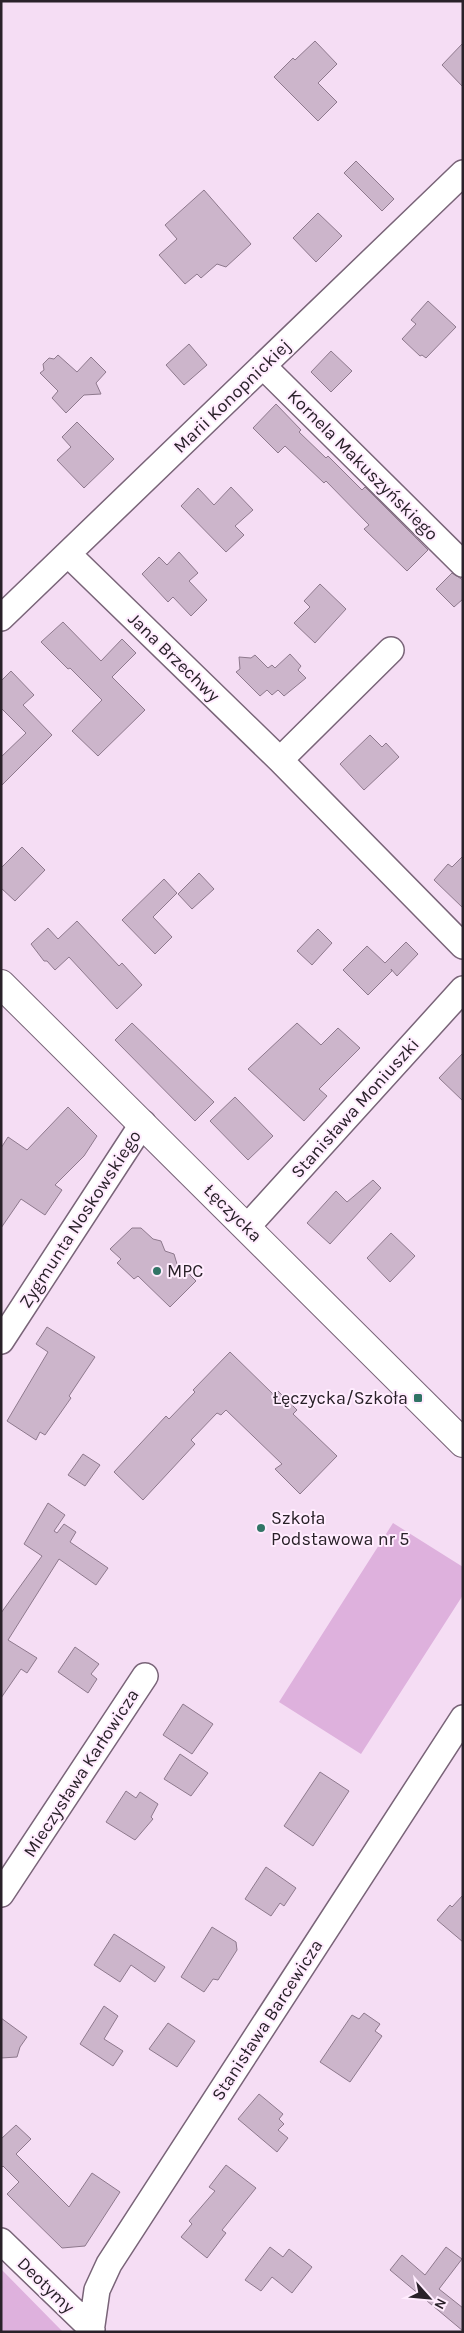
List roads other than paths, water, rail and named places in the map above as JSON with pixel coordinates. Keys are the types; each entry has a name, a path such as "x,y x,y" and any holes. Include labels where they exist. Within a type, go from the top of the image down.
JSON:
{"street":[{"name":"Marii Konopnickiej","path":"1,618 463,173"},
{"name":"Kornela Makuszyńskiego","path":"263,366 463,564"},
{"name":"Jana Brzechwy","path":"68,554 280,760 463,946"},
{"path":"280,760 391,650"},
{"name":"Łęczycka","path":"1,984 463,1443"},
{"name":"Stanisława Moniuszki","path":"247,1227 463,989"},
{"name":"Zygmunta Noskowskiego","path":"1,1341 143,1123"},
{"name":"Mieczysława Karłowicza","path":"1,1894 145,1676"},
{"name":"Stanisława Barcewicza","path":"91,2330 97,2290 109,2264 463,1718"},
{"name":"Deotymy","path":"1,2241 91,2330"}],"place":[{"name":"MPC","path":"157,1271"},
{"name":"Łęczycka/Szkoła","path":"418,1398"},
{"name":"Szkoła Podstawowa nr 5","path":"261,1528"}]}
